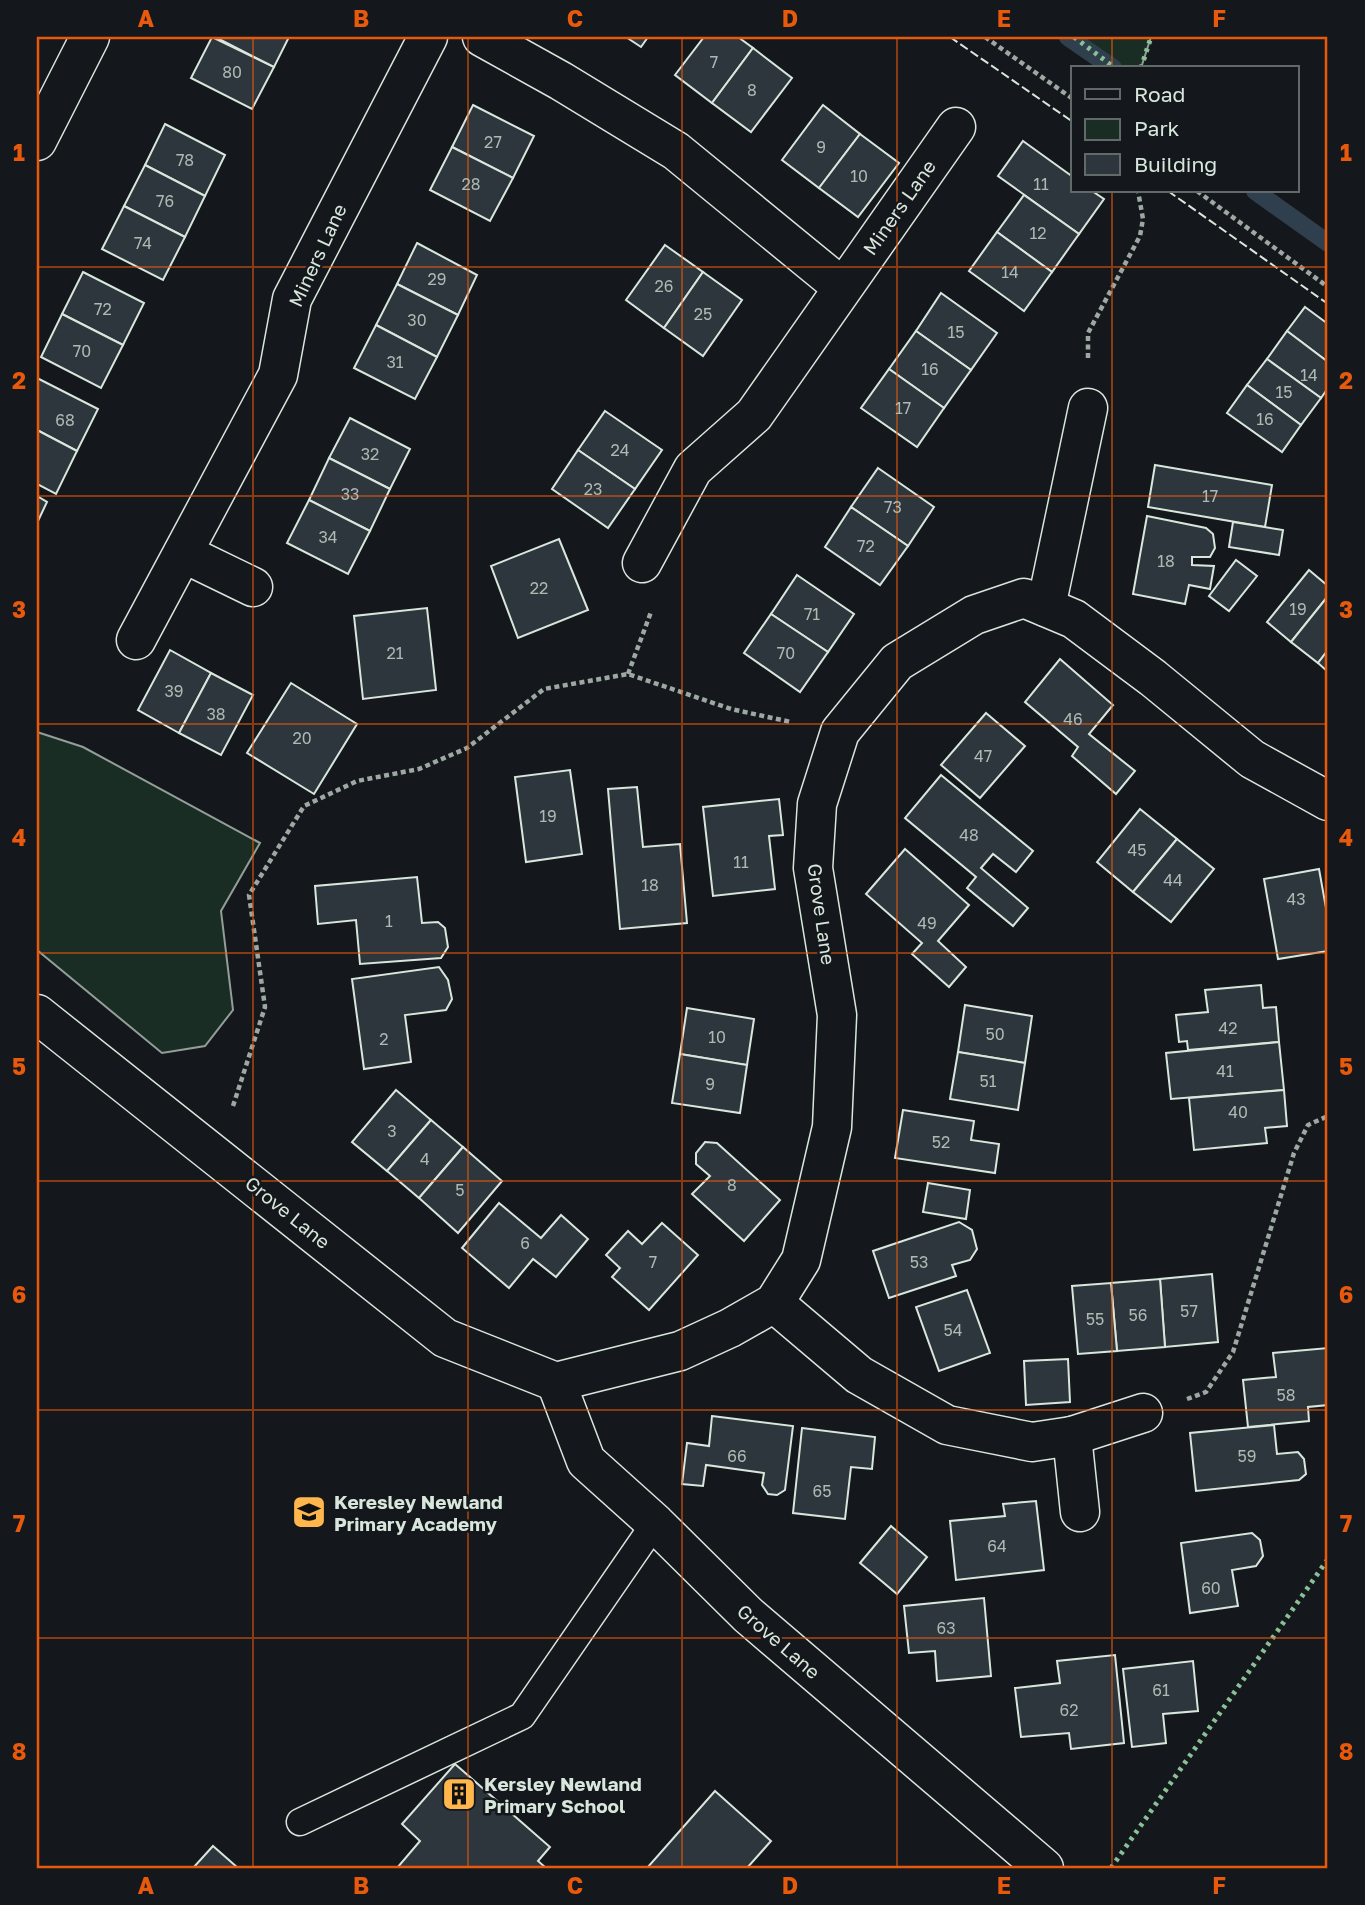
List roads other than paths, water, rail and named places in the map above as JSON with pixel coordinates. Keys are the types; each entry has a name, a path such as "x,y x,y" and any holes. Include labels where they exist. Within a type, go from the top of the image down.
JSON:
{"street":[{"path":"37,141 90,37"},
{"name":"Miners Lane","path":"136,640 278,375 292,299 428,37"},
{"path":"482,37 676,151 842,287"},
{"name":"Miners Lane","path":"642,563 693,469 754,415 956,127"},
{"path":"1046,607 1088,408"},
{"path":"183,553 253,587"},
{"name":"Grove Lane","path":"37,1014 445,1338 556,1381 680,1350 730,1328 774,1303 801,1260 832,1127 837,1015 813,868 817,804 840,732 897,662 974,615 1024,598 1074,619 1153,678 1252,759 1328,801"},
{"path":"774,1303 859,1376 947,1425 1032,1443 1072,1436 1143,1413"},
{"name":"Grove Lane","path":"556,1381 586,1461 655,1523 748,1615 1044,1868"},
{"path":"1072,1436 1080,1513"}],"lane":[{"path":"300,1822 522,1716 655,1523"}],"waterway":[{"path":"1068,37 1110,66"},
{"path":"1256,192 1328,243"}],"place":[{"name":"Keresley Newland Primary Academy","path":"309,1512"},
{"name":"Kersley Newland Primary School","path":"459,1794"}]}
